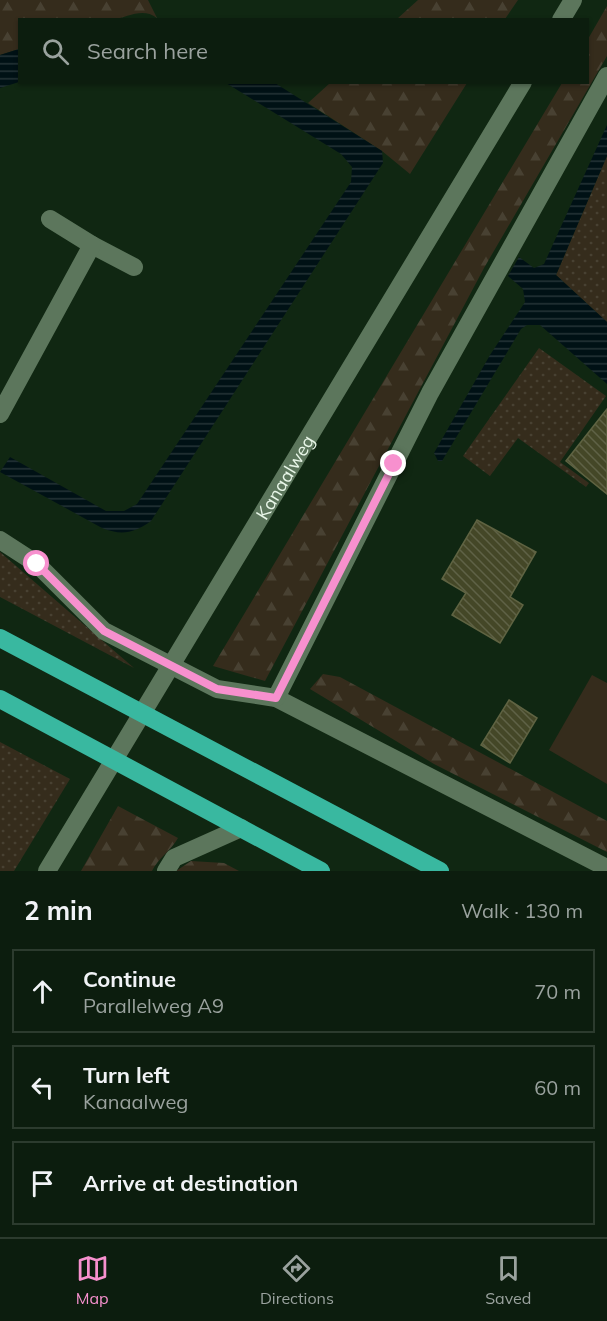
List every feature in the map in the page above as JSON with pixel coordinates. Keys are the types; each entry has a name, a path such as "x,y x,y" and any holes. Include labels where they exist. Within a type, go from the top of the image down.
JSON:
{"highway":[{"path":"0,638 440,871"},
{"path":"0,699 321,871"}],"street":[{"path":"562,18 573,0"},
{"path":"276,698 430,393 607,76"},
{"name":"Kanaalweg","path":"47,871 522,84"},
{"path":"50,219 134,267"},
{"path":"0,414 92,245"},
{"path":"0,540 37,564 104,631 217,689 276,698 607,868"},
{"path":"166,871 174,858 241,828"}],"green space":[{"path":"0,0 148,0 157,18 141,13 119,18 18,18 18,49 0,55"},
{"path":"418,0 518,0 506,18 398,18"},
{"path":"607,6 607,56 484,268 265,681 213,666 561,84 589,84 589,37"},
{"path":"329,84 466,84 410,174 382,151 308,103"},
{"path":"607,156 607,322 556,275"},
{"path":"539,348 606,396 560,462 589,483 586,487 518,438 490,476 463,456"},
{"path":"0,552 134,668 0,597"},
{"path":"323,674 340,677 607,821 607,852 434,764 310,689"},
{"path":"592,675 607,683 607,784 549,750"},
{"path":"0,742 70,779 14,871 0,871"},
{"path":"118,806 178,838 152,871 81,871"},
{"path":"191,861 224,863 239,871 176,871"}],"shaded area":[{"path":"18,49 18,82 0,88 0,55"},
{"path":"228,84 277,84 382,151 383,163 151,521 128,532 116,532 102,528 0,472 10,457 106,511 124,511 137,504 351,182 352,167 341,154"},
{"path":"607,125 607,156 556,275 607,322 607,384 540,325 527,325 521,329 442,461 438,461 434,453 490,355 525,302 523,289 508,276 519,257 534,268 544,264"}],"building":[{"path":"607,409 607,494 566,461"},
{"path":"477,520 536,552 510,597 523,605 500,643 452,615 466,593 442,579"},
{"path":"509,700 537,718 510,763 481,745"}],"route":[{"path":"37,564 104,631 217,689 276,698 394,464"}]}
